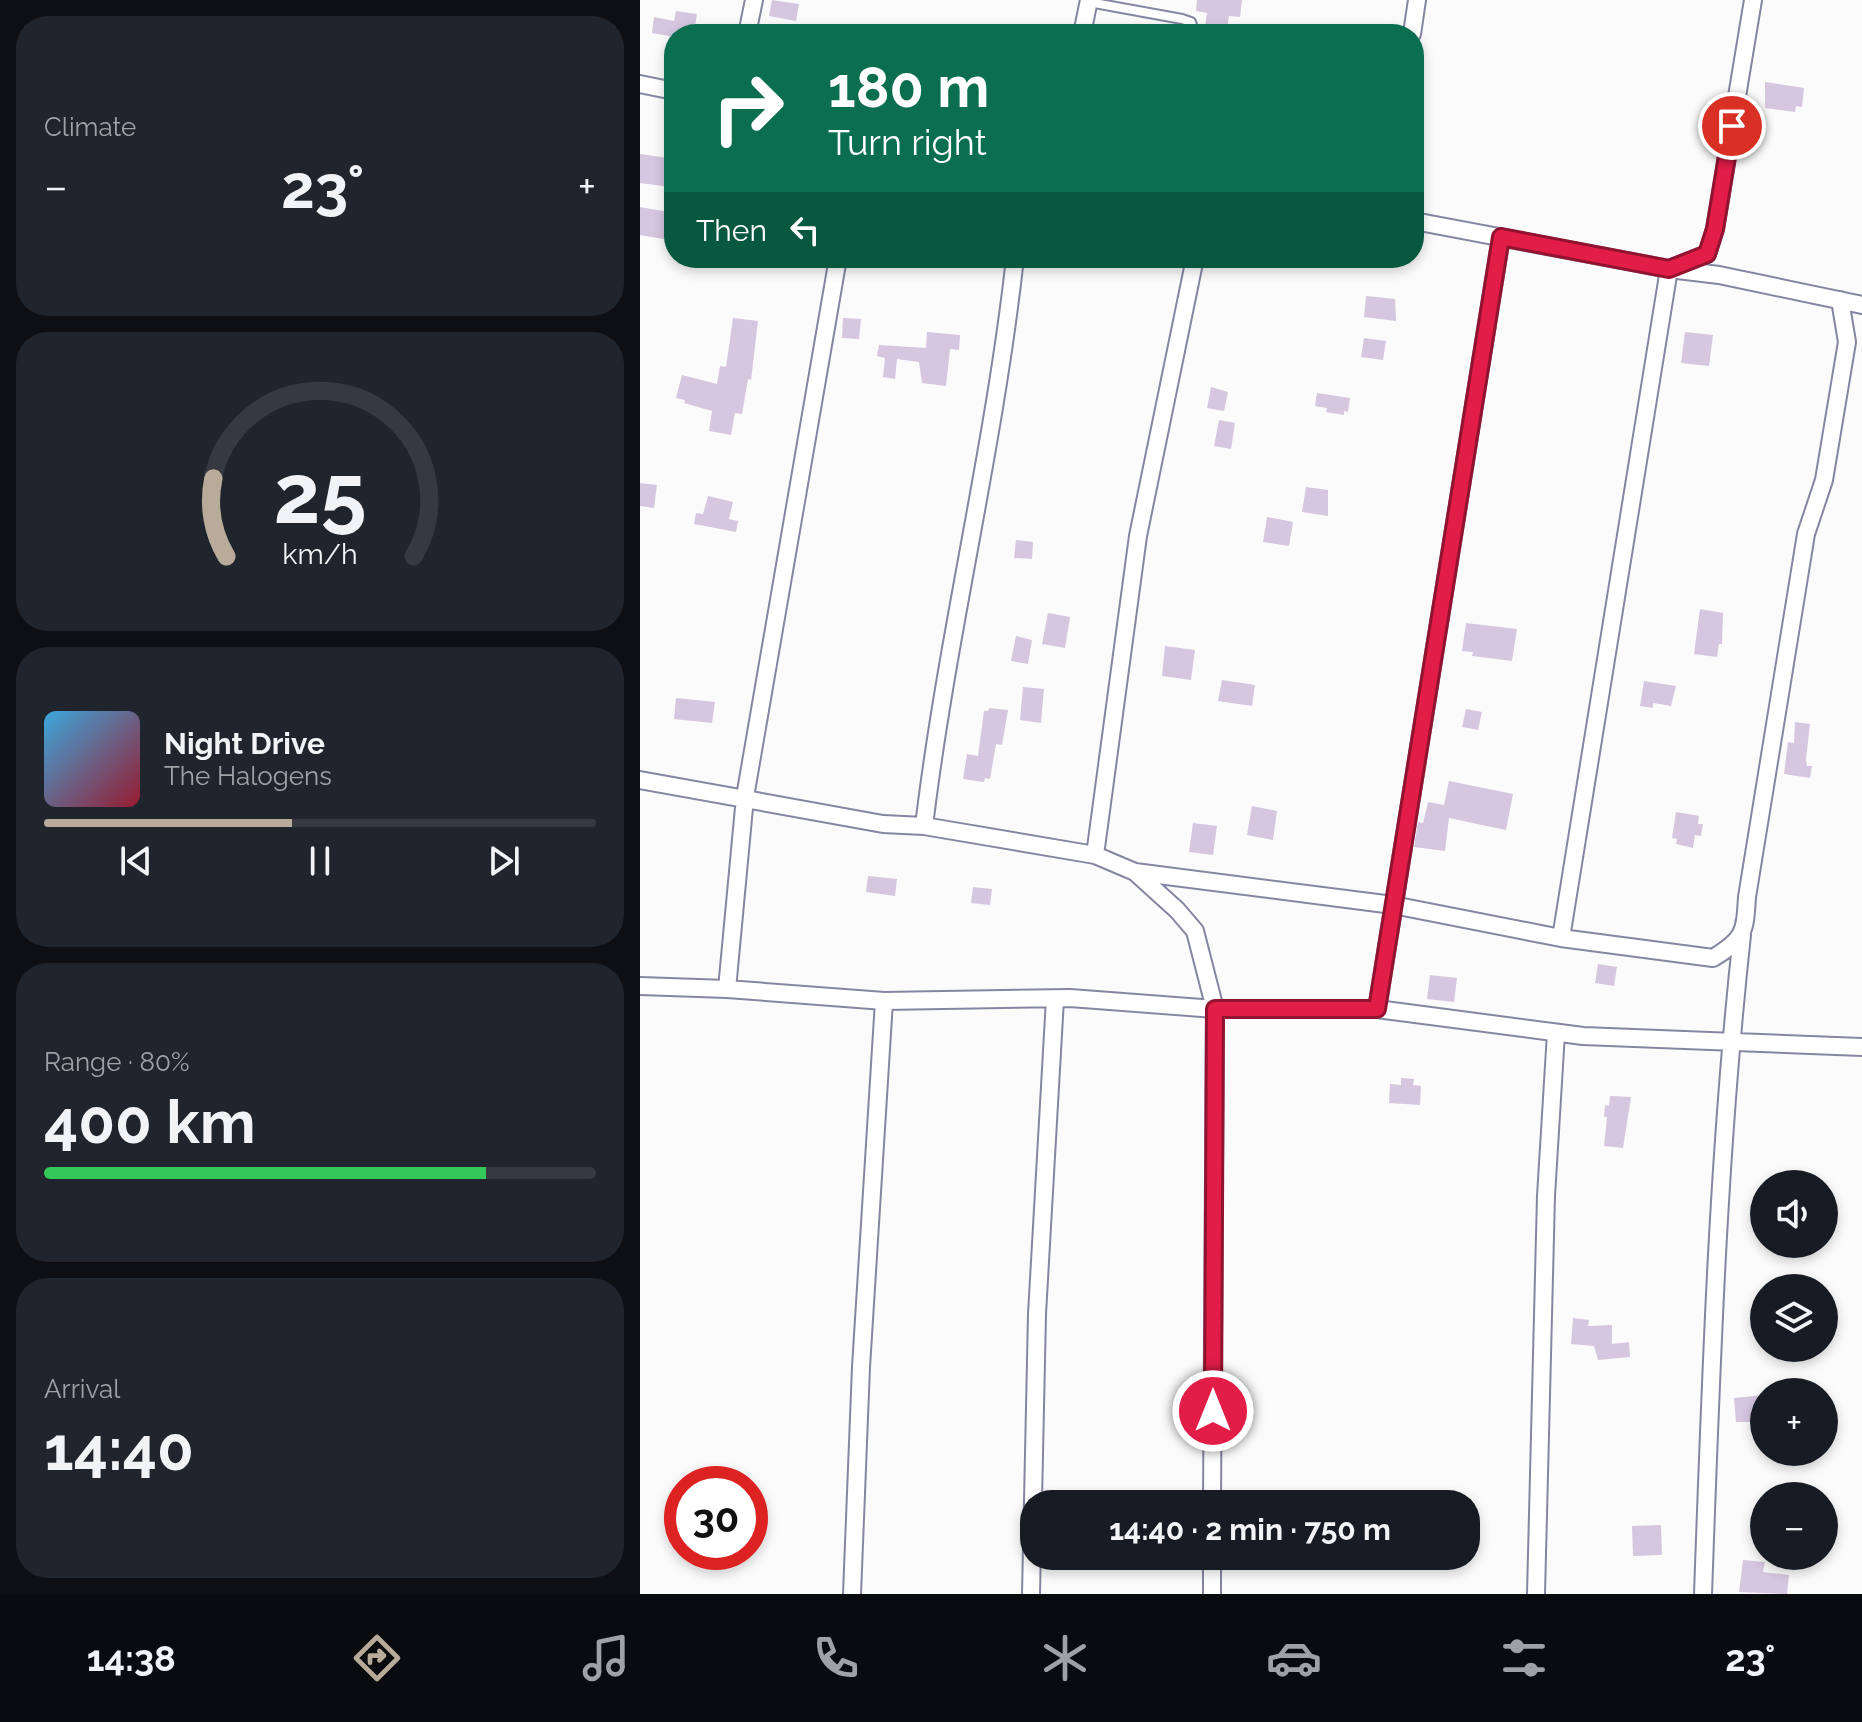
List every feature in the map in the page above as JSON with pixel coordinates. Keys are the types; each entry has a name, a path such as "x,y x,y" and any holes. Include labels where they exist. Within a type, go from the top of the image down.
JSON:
{"street":[{"path":"749,24 754,0"},
{"path":"1413,24 1417,0"},
{"path":"1669,269 1707,254 1715,229 1753,0"},
{"path":"1084,24 1089,1"},
{"path":"640,84 664,89"},
{"path":"1424,223 1669,269 1719,275 1862,305"},
{"path":"1377,1009 1501,237"},
{"path":"727,989 745,797 836,268"},
{"path":"924,826 942,705 989,447 1014,268"},
{"path":"1095,855 1138,536 1193,268"},
{"path":"1561,938 1669,269"},
{"path":"1703,1594 1711,1374 1731,1042 1742,935 1806,534 1824,480 1847,342 1840,300"},
{"path":"640,780 883,824 924,826 1095,855 1135,872 1393,905 1561,938 1713,958 1735,944 1742,935"},
{"path":"1135,872 1195,931 1215,1009 1212,1490"},
{"path":"640,986 884,1001 1055,999 1215,1009 1377,1009 1556,1033 1862,1047"},
{"path":"1031,1594 1037,1314 1055,999"},
{"path":"852,1594 861,1367 884,1001"},
{"path":"1536,1594 1546,1196 1556,1033"},
{"path":"1212,1570 1212,1594"}],"lane":[{"path":"1089,1 1182,19 1192,24"}],"building":[{"path":"772,0 799,4 796,21 769,16"},
{"path":"1197,0 1242,0 1240,17 1229,16 1228,24 1205,24 1207,13 1196,11"},
{"path":"676,11 697,14 696,24 664,24 664,35 652,33 654,17 674,21"},
{"path":"1765,82 1804,88 1802,107 1796,106 1795,112 1765,108"},
{"path":"640,154 664,158 664,186 640,183"},
{"path":"640,207 664,211 664,239 640,235"},
{"path":"1366,296 1395,299 1396,321 1364,317"},
{"path":"733,318 758,321 751,380 748,379 742,414 735,413 731,435 709,431 712,411 676,398 682,375 717,384 720,366 726,367"},
{"path":"843,318 861,319 859,339 842,338"},
{"path":"927,332 960,335 959,350 950,349 946,386 922,383 919,362 897,359 895,379 883,377 885,358 877,356 879,345 926,348"},
{"path":"1685,332 1713,335 1709,366 1681,363"},
{"path":"1364,338 1386,341 1383,360 1361,357"},
{"path":"1211,387 1228,392 1224,411 1207,408"},
{"path":"1317,393 1350,398 1348,412 1344,411 1344,415 1326,412 1327,408 1315,406"},
{"path":"1219,420 1235,423 1231,449 1214,446"},
{"path":"640,483 657,485 654,508 640,506"},
{"path":"1306,487 1328,490 1328,516 1302,512"},
{"path":"708,496 733,502 729,519 738,521 736,532 694,524 696,513 703,514"},
{"path":"1267,517 1293,522 1289,546 1263,542"},
{"path":"1016,540 1033,542 1032,559 1014,558"},
{"path":"1700,609 1723,613 1722,644 1719,644 1717,657 1694,654"},
{"path":"1048,613 1070,617 1065,648 1042,644"},
{"path":"1466,623 1517,629 1512,661 1472,656 1473,652 1462,651"},
{"path":"1016,636 1032,640 1028,664 1011,661"},
{"path":"1165,646 1195,650 1191,680 1162,676"},
{"path":"1222,680 1255,685 1252,706 1218,701"},
{"path":"1644,681 1676,686 1671,706 1653,703 1653,708 1640,706"},
{"path":"1023,687 1044,689 1041,723 1020,720"},
{"path":"676,698 715,702 712,723 674,719"},
{"path":"989,708 1008,710 1002,745 996,744 990,779 985,778 984,782 963,779 967,754 978,756 984,711"},
{"path":"1466,709 1482,712 1478,730 1462,727"},
{"path":"1795,722 1810,724 1806,759 1807,766 1812,766 1810,778 1784,774 1788,742 1794,743"},
{"path":"1449,781 1513,794 1506,830 1449,818 1445,851 1414,847 1418,822 1423,823 1428,802 1444,805"},
{"path":"1252,806 1277,811 1273,840 1247,835"},
{"path":"1676,812 1699,816 1698,824 1703,824 1701,836 1695,835 1693,848 1676,844 1677,839 1672,838"},
{"path":"1193,823 1217,826 1213,855 1189,852"},
{"path":"868,876 897,879 895,896 866,892"},
{"path":"973,887 992,889 990,905 971,903"},
{"path":"1598,964 1617,967 1614,986 1595,983"},
{"path":"1430,975 1457,978 1454,1002 1427,999"},
{"path":"1401,1078 1414,1079 1413,1085 1421,1086 1420,1105 1389,1103 1390,1084 1401,1085"},
{"path":"1610,1096 1631,1097 1623,1148 1604,1146 1605,1105 1609,1106"},
{"path":"1573,1318 1589,1320 1588,1326 1612,1325 1612,1344 1629,1342 1630,1357 1598,1360 1594,1346 1571,1344"},
{"path":"1750,1396 1750,1422 1736,1422 1734,1398"},
{"path":"1661,1525 1662,1555 1633,1556 1632,1526"},
{"path":"1743,1560 1750,1561 1750,1570 1789,1575 1787,1594 1739,1592"}],"route":[{"path":"1213,1411 1215,1009 1377,1009 1501,237 1669,269 1707,254 1715,229 1732,126"}]}
